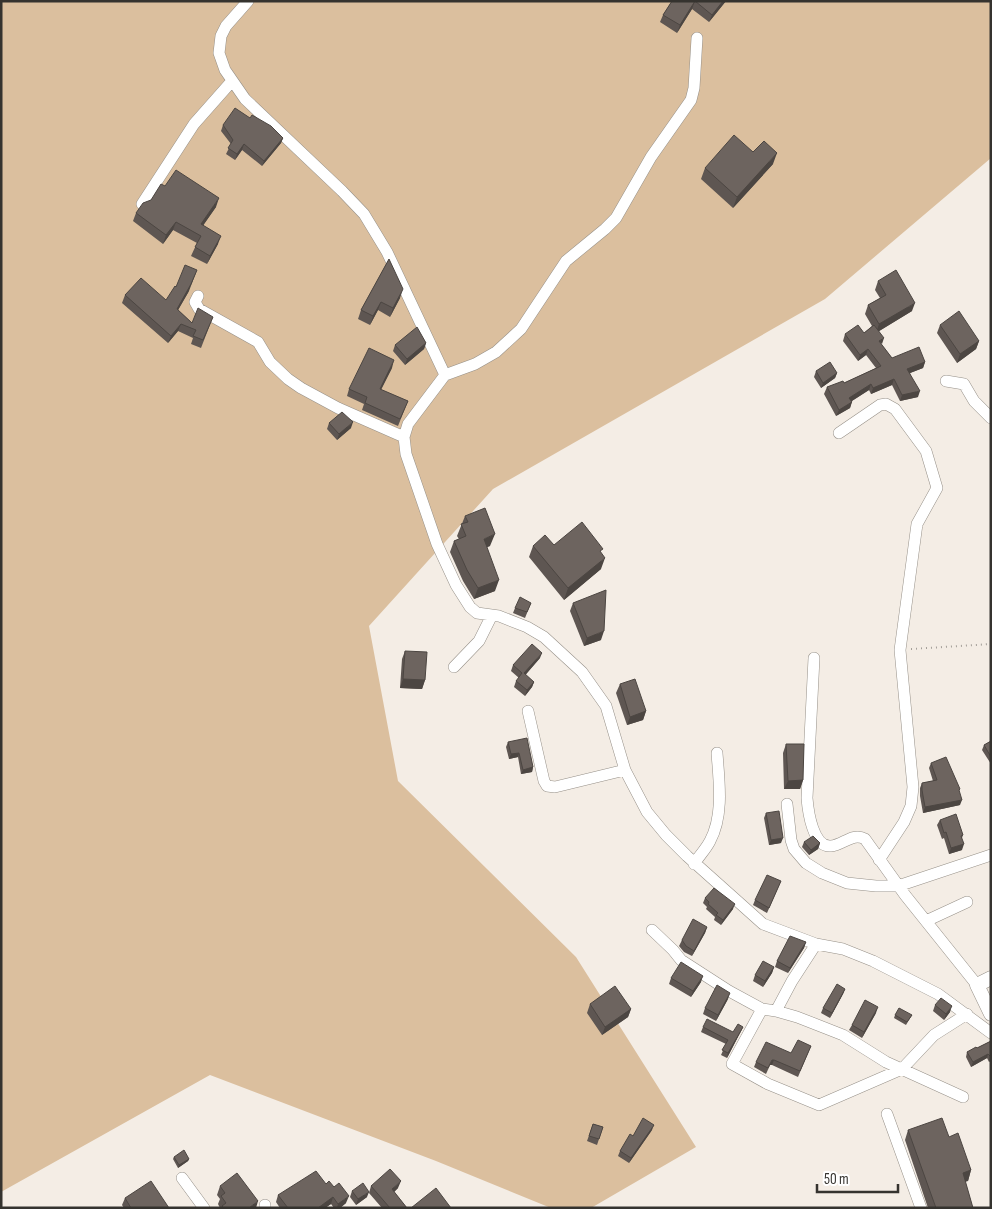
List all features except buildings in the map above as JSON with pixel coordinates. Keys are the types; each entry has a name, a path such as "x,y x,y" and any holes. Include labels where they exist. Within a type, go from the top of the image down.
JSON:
{"main road":[{"path":"991,978 977,985 991,1014"}],"street":[{"path":"248,1 226,26 220,42 220,59 245,99 364,214 387,252 445,375"},
{"path":"697,38 694,88 691,100 651,157 616,218 605,230 566,261 521,329 489,356 476,364 445,375 411,418 404,437 406,454 437,544 456,585 473,611 517,623 544,638 582,672 606,706 626,770 647,812 694,864 763,924 816,944 843,949 873,961 938,994 991,1033"},
{"path":"142,204 194,124 232,81"},
{"path":"198,296 195,302 199,309 258,342 270,362 288,379 338,408 404,437"},
{"path":"946,381 964,384 974,401 991,418"},
{"path":"839,433 880,405 886,404 895,409 926,451 937,488 917,524 900,650 913,787 911,806 904,822 879,860"},
{"path":"454,668 479,641 492,615"},
{"path":"814,658 807,798 812,826 819,841 828,846 835,846 856,837 863,837 898,886 977,985"},
{"path":"528,711 547,786 555,787 626,770"},
{"path":"694,864 710,841 717,824 719,785 717,753"},
{"path":"787,804 791,840 794,849 806,863 822,873 847,883 898,886 991,855"},
{"path":"926,921 967,902"},
{"path":"652,930 674,950 681,960 762,1009 776,1011 843,1035 886,1062 963,1097"},
{"path":"776,1011 792,981 816,944"},
{"path":"762,1009 732,1064 768,1084 819,1105 902,1068 934,1035 967,1014"},
{"path":"887,1114 921,1208"},
{"path":"182,1178 204,1208"}],"path":[{"path":"900,650 991,644"}],"shaded area":[{"path":"1,1 991,1 991,158 825,299 493,489 369,626 398,781 576,957 696,1147 591,1208 551,1208 436,1161 210,1075 1,1192"}]}
